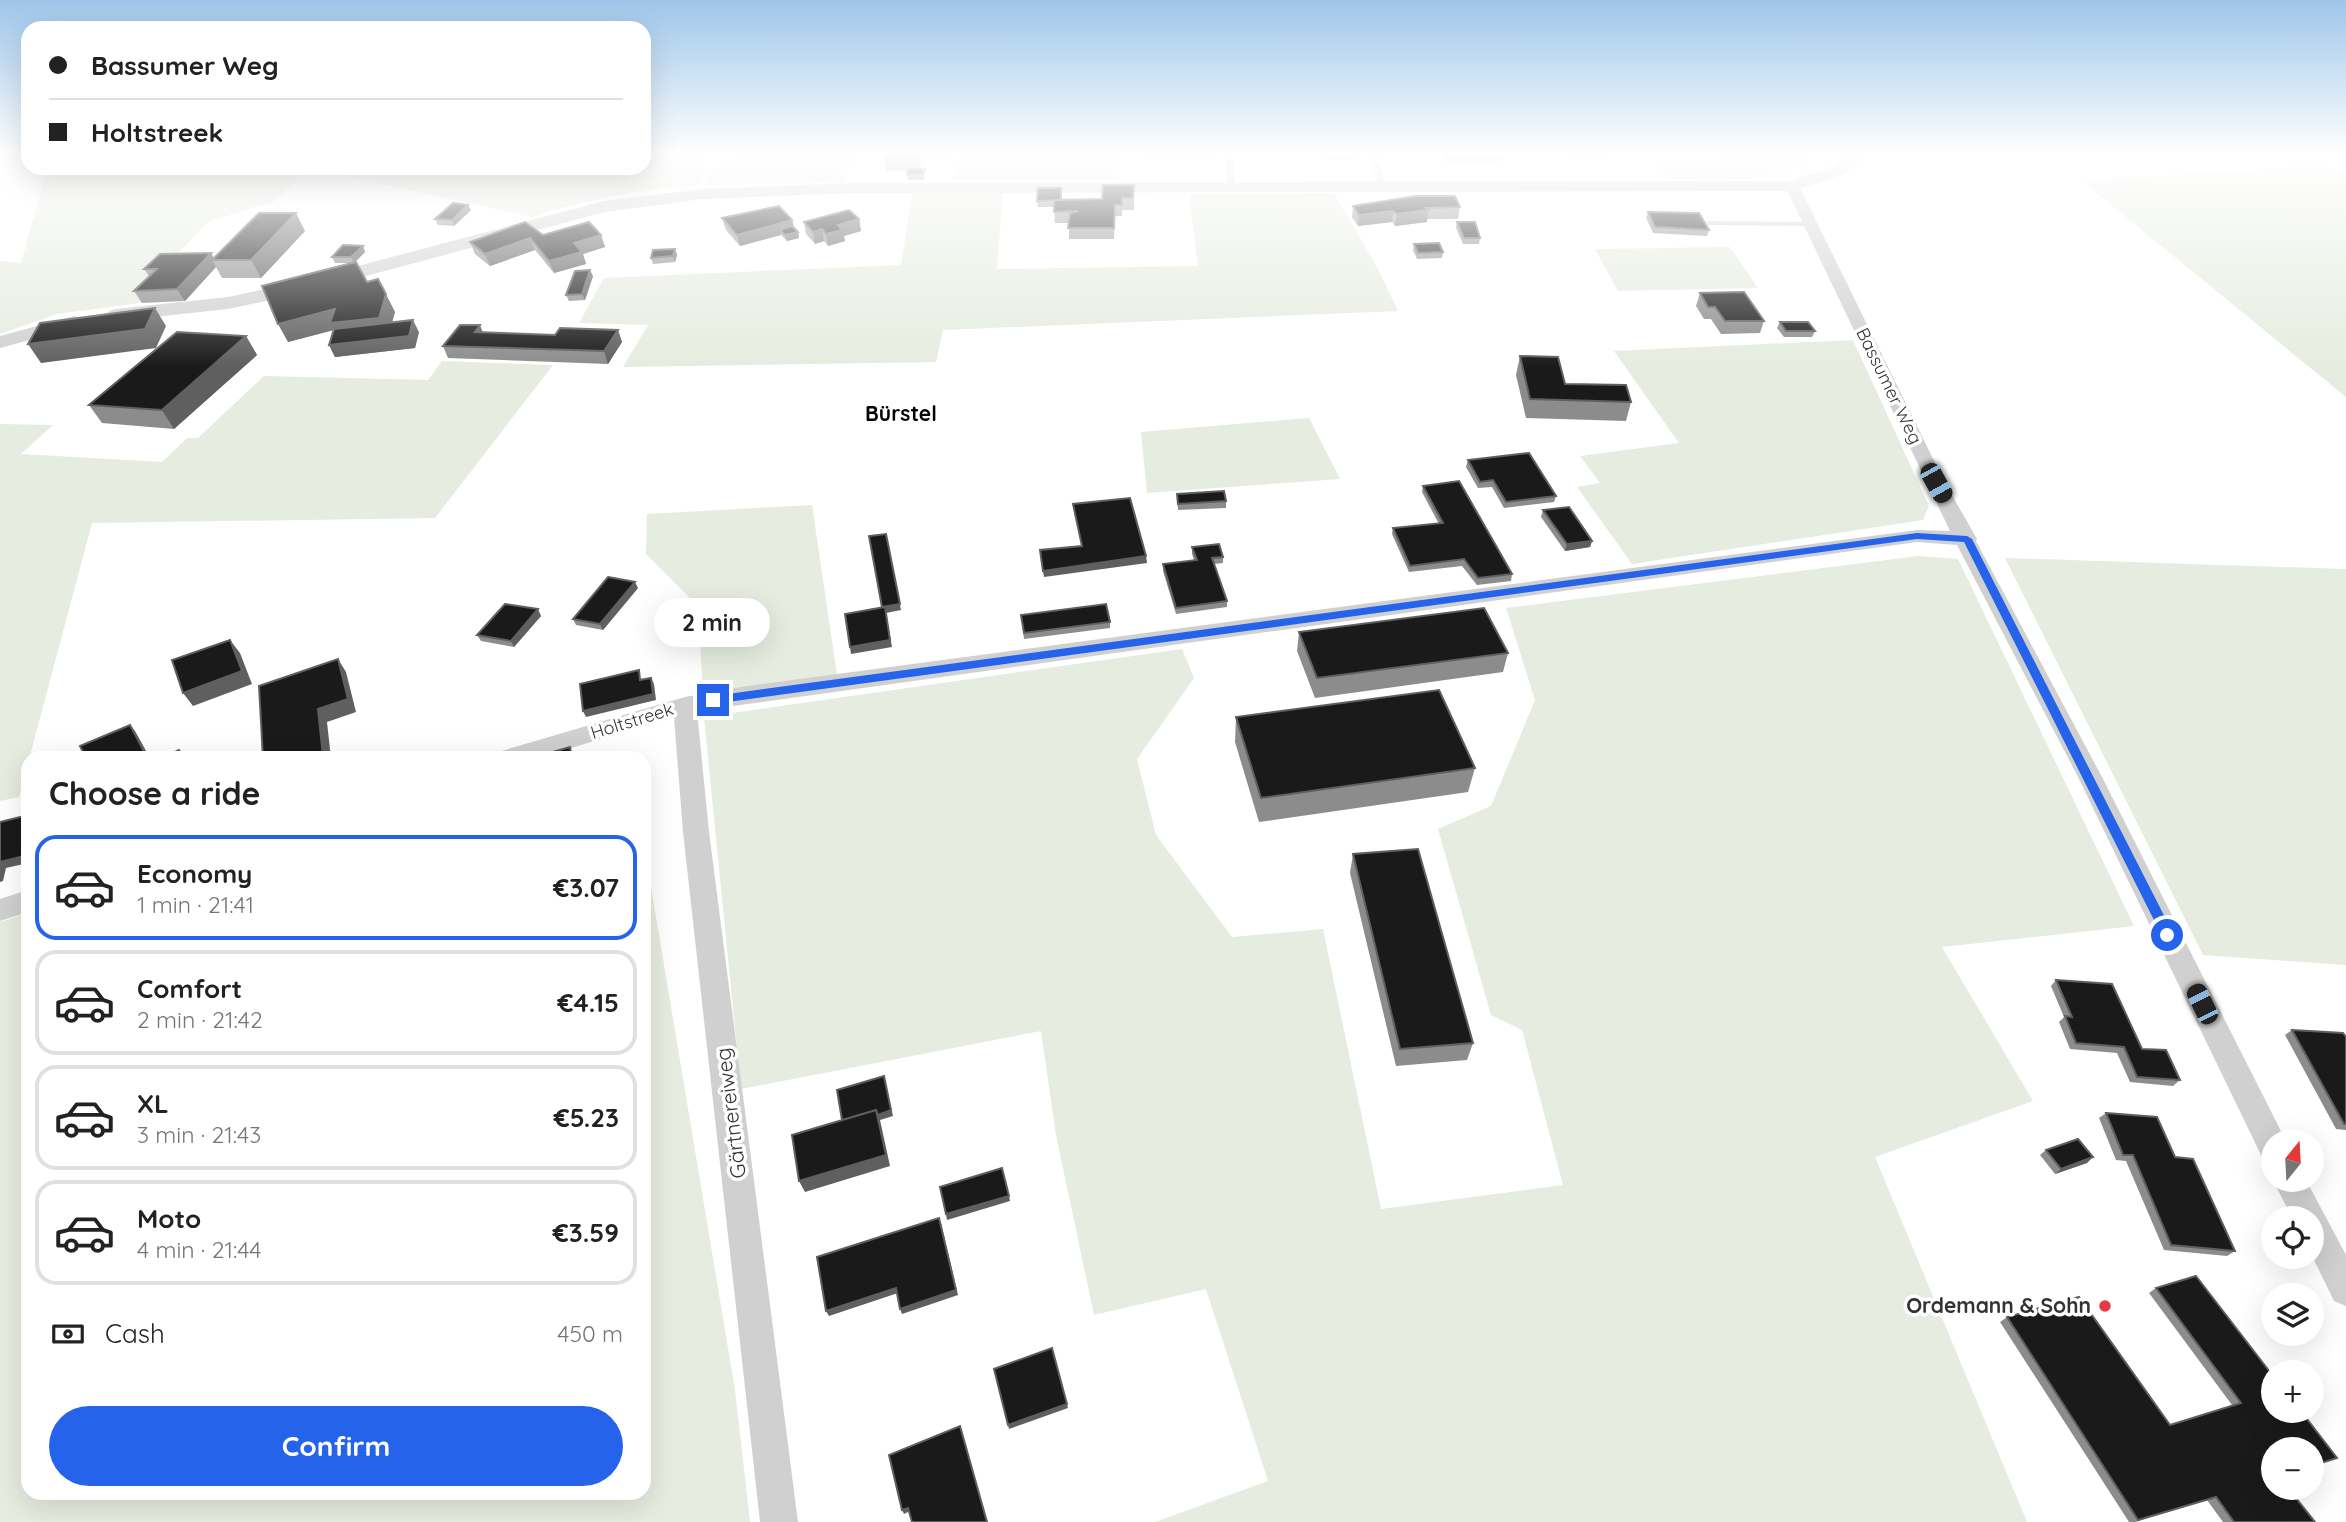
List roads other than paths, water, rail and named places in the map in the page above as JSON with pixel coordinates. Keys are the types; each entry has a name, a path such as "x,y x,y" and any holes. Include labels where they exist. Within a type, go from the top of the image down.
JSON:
{"street":[{"path":"0,342 63,323 228,303 287,291 530,225"},
{"name":"Bassumer Weg","path":"1810,225 1936,483 2090,777 2264,1129"},
{"name":"Holtstreek","path":"531,751 685,705 1917,536 1967,539"},
{"name":"Gärtnereiweg","path":"685,705 696,832 779,1522"},
{"path":"0,910 21,903"},
{"path":"2324,1246 2346,1289"}],"place":[{"name":"Ordemann & Sohn","path":"2105,1306"}],"district":[{"name":"Bürstel","path":"901,414"}]}
